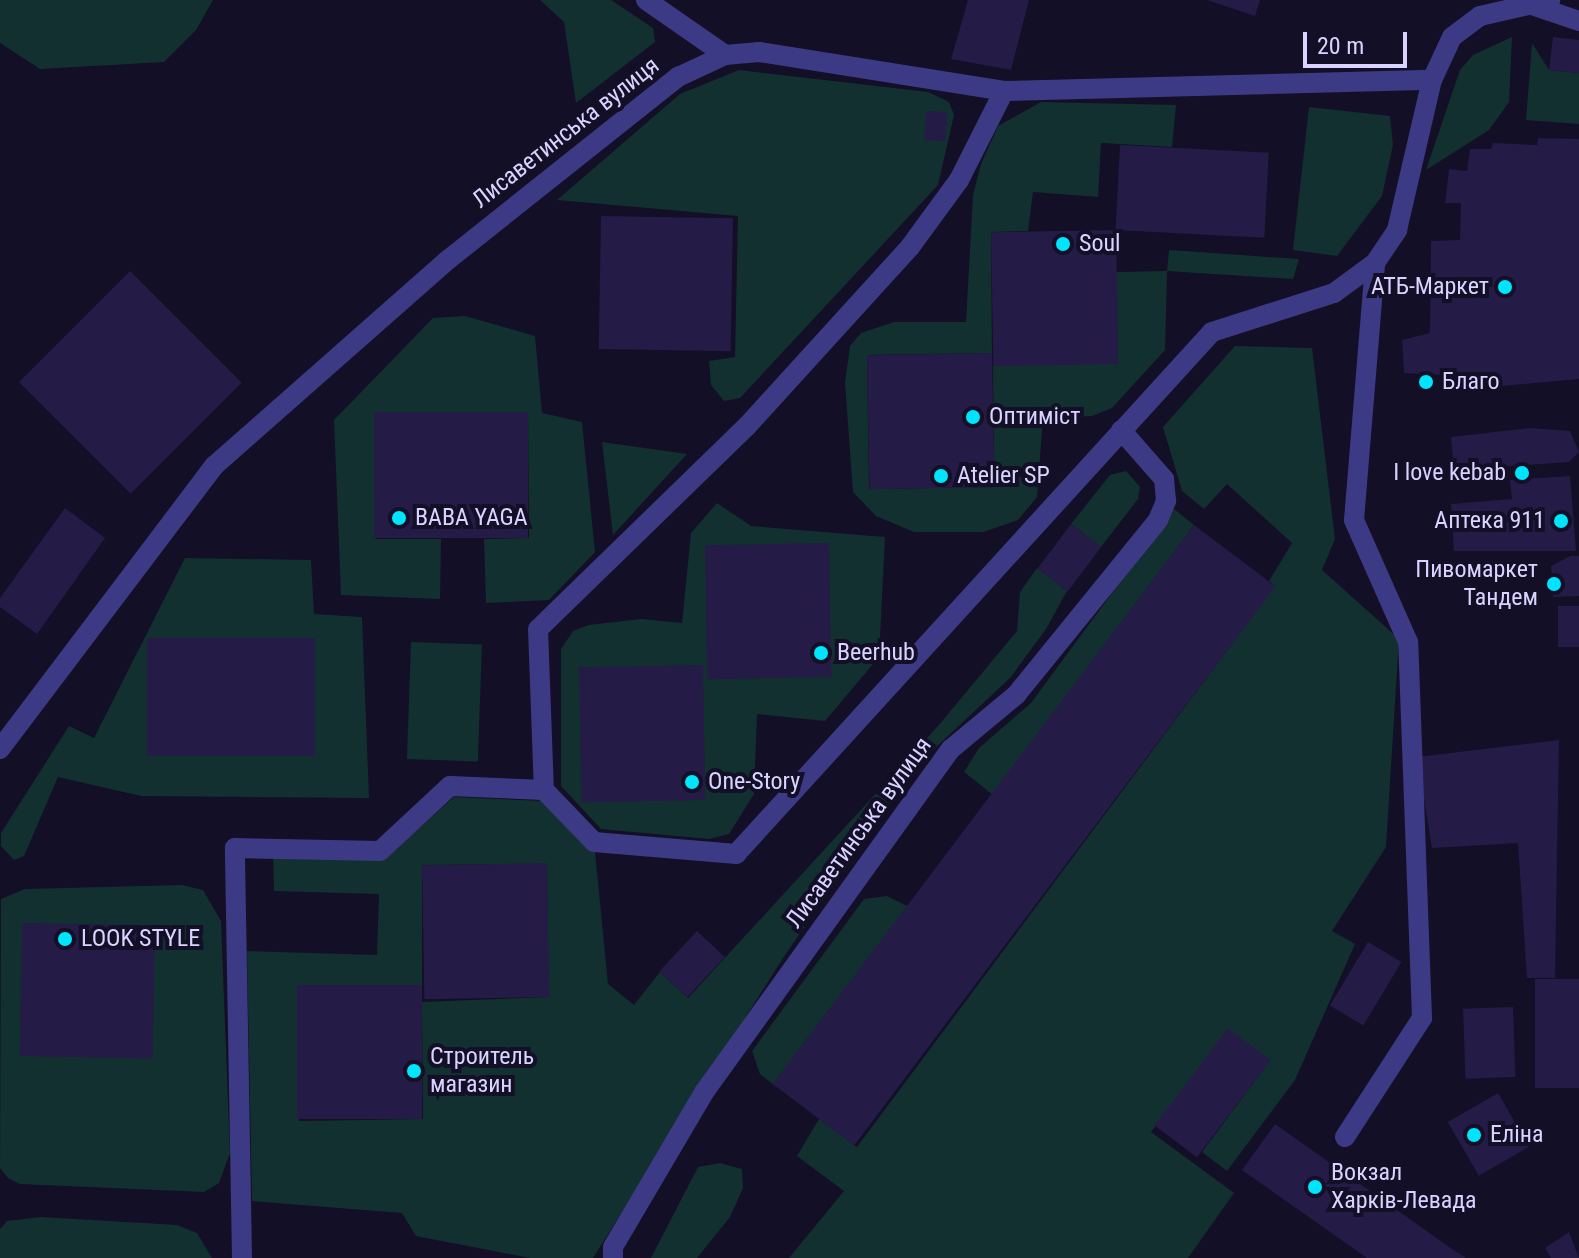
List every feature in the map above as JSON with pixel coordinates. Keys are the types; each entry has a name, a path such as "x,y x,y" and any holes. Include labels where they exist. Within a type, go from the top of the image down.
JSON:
{"street":[{"path":"646,0 725,55"},
{"path":"1004,91 959,180 910,247 747,426 538,629 544,790 594,842 736,854 1212,332 1334,293 1375,263 1397,230 1438,57 1466,25 1525,3 1550,0"},
{"path":"1525,3 1579,21"},
{"name":"Лисаветинська вулиця","path":"0,749 214,466 449,259 678,77 725,55 759,52 1004,91 1432,80"},
{"path":"1345,1137 1422,1018 1408,642 1354,520 1375,263"},
{"name":"Лисаветинська вулиця","path":"613,1258 613,1247 705,1091 951,749 1016,695 1158,520 1166,501 1164,479 1121,430"},
{"path":"242,1258 235,848 380,851 450,786 544,790"}],"green space":[{"path":"0,0 213,0 196,30 164,62 40,69 0,43"},
{"path":"540,0 611,0 653,28 655,42 576,103 564,22"},
{"path":"1512,37 1509,102 1489,130 1426,170 1460,70 1473,55"},
{"path":"1532,43 1549,70 1579,73 1579,124 1526,120"},
{"path":"739,70 928,92 949,102 954,115 938,185 740,398 724,401 711,385 709,361 735,357 738,216 557,200 680,94"},
{"path":"1041,102 1176,105 1172,147 1101,143 1098,197 1033,192 1028,231 991,232 992,353 867,355 869,489 994,487 993,366 1117,272 1167,271 1165,350 1112,408 1092,416 1043,418 1037,497 1018,520 983,532 914,532 876,516 853,492 845,383 850,346 861,333 894,322 966,322 973,195 981,164 998,126"},
{"path":"1309,107 1390,116 1393,145 1382,196 1337,256 1293,250"},
{"path":"1169,250 1299,259 1293,279 1167,271"},
{"path":"465,316 535,336 542,413 582,422 595,552 549,600 486,603 484,539 529,538 528,413 375,413 376,539 441,539 440,599 341,595 334,420 433,318"},
{"path":"1235,346 1312,348 1335,539 1322,570 1399,639 1386,847 1332,931 1355,944 1295,1080 1227,1171 1202,1152 1270,1060 1228,1029 1151,1132 1234,1193 1188,1258 789,1258 844,1191 797,1156 819,1119 857,1147 1275,586 1269,581 1292,543 1227,484 1204,509 1182,491 1163,427"},
{"path":"602,442 687,454 613,535"},
{"path":"1126,471 1140,487 1138,499 1101,547 1071,524 1110,475"},
{"path":"717,503 751,526 885,537 879,657 825,721 757,714 754,794 729,834 709,839 601,829 561,786 561,649 573,631 589,625 641,619 682,623 691,533"},
{"path":"1174,509 1194,525 993,795 964,772 979,748 1031,703"},
{"path":"185,558 311,560 314,614 362,617 369,798 141,796 58,777 24,856 14,860 1,846 1,833 69,726 94,738"},
{"path":"1037,568 1067,591 1046,629 1010,678 917,765 783,958 593,1258 530,1258 416,1236 402,1213 252,1201 247,951 377,955 379,894 274,891 273,855 388,856 454,797 543,801 594,842 608,984 634,1005 660,972 688,998 938,726 1017,631 1020,592","holes":["547,864 548,997 422,1002 423,1119 299,1121 297,987 422,985 422,865"]},
{"path":"411,642 482,644 478,761 407,759"},
{"path":"182,885 203,890 221,921 230,1153 219,1183 204,1192 20,1184 8,1178 0,1168 1,899 25,889"},
{"path":"887,896 909,907 775,1086 760,1074 752,1051 864,899"},
{"path":"720,1163 742,1169 743,1188 730,1217 697,1258 651,1258 698,1167"},
{"path":"41,1217 177,1225 197,1233 212,1258 0,1258 0,1229 7,1221"}],"building":[{"path":"968,0 1029,0 1011,70 951,59"},
{"path":"1207,0 1260,0 1255,16"},
{"path":"1553,37 1579,40 1579,73 1549,70"},
{"path":"926,111 947,112 945,141 924,140"},
{"name":"АТБ-Маркет","path":"1538,138 1579,139 1579,379 1445,391 1441,375 1404,373 1402,340 1430,333 1431,241 1460,240 1461,203 1445,203 1449,169 1467,171 1470,149 1491,149 1493,143 1537,145"},
{"path":"1120,145 1269,153 1264,238 1116,230"},
{"path":"601,216 733,218 731,351 599,349"},
{"path":"1116,230 1118,364 993,366 991,232"},
{"path":"130,271 242,383 131,494 19,382"},
{"path":"992,353 994,487 869,489 867,355"},
{"path":"374,412 528,412 528,538 374,538"},
{"path":"1530,428 1570,431 1579,452 1569,462 1454,470 1451,437"},
{"path":"1570,476 1576,551 1454,551 1451,504 1512,499 1510,480"},
{"path":"65,508 105,538 37,634 0,607 0,598"},
{"path":"1071,524 1101,547 1068,592 1037,569"},
{"path":"1194,525 1275,586 854,1145 773,1084"},
{"path":"829,543 831,677 707,679 705,545"},
{"path":"1570,556 1579,556 1579,596 1553,597 1551,566"},
{"path":"1558,606 1579,606 1579,647 1558,647"},
{"path":"147,638 315,638 315,756 147,756"},
{"path":"703,665 705,800 581,802 579,667"},
{"path":"1559,740 1555,978 1527,978 1518,843 1432,848 1417,757"},
{"path":"547,863 549,997 424,999 422,865"},
{"path":"22,923 155,925 153,1058 20,1056"},
{"path":"697,931 725,957 687,997 659,971"},
{"path":"1368,942 1401,962 1363,1026 1330,1005"},
{"path":"1535,979 1579,979 1579,1088 1535,1088"},
{"path":"297,985 422,985 422,1119 297,1119"},
{"path":"1513,1007 1515,1077 1465,1079 1463,1009"},
{"path":"1228,1028 1270,1060 1197,1157 1155,1125"},
{"path":"1498,1093 1529,1147 1479,1176 1448,1122"},
{"name":"Вокзал Харків-Левада","path":"1275,1124 1466,1258 1367,1258 1242,1170"},
{"path":"1569,1232 1579,1258 1551,1258 1545,1248"}],"place":[{"name":"Soul","path":"1063,244"},
{"name":"АТБ-Маркет","path":"1505,287"},
{"name":"Благо","path":"1426,382"},
{"name":"Оптиміст","path":"973,417"},
{"name":"I love kebab","path":"1522,473"},
{"name":"Atelier SP","path":"941,476"},
{"name":"BABA YAGA","path":"399,518"},
{"name":"Аптека 911","path":"1561,521"},
{"name":"Пивомаркет Тандем","path":"1554,584"},
{"name":"Beerhub","path":"821,653"},
{"name":"One-Story","path":"692,782"},
{"name":"LOOK STYLE","path":"65,939"},
{"name":"Строитель магазин","path":"414,1071"},
{"name":"Еліна","path":"1474,1135"},
{"name":"Вокзал Харків-Левада","path":"1315,1187"}]}
